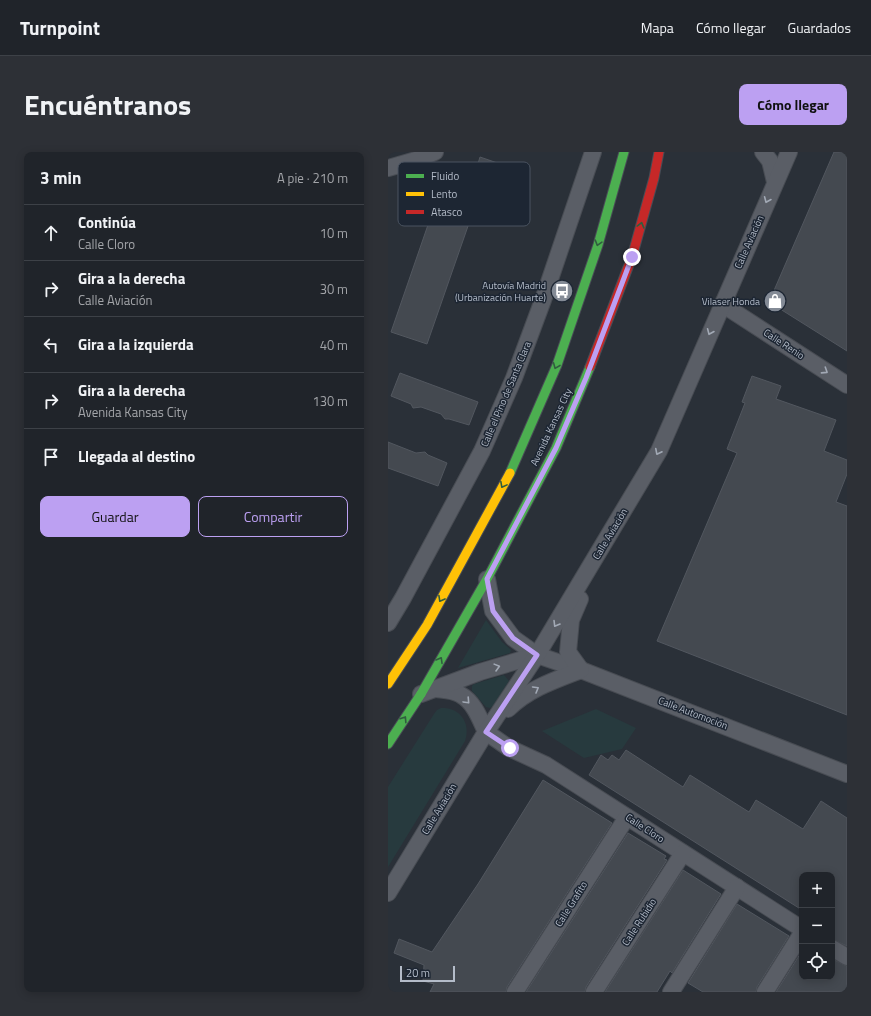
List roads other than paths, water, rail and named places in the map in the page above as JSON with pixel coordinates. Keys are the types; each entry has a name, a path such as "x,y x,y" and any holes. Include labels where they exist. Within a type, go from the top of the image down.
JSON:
{"main road":[{"name":"Avenida Kansas City","path":"388,684 427,625 506,482 557,365 598,245 624,152"},
{"name":"Avenida Kansas City","path":"388,744 427,691 556,448 586,378 632,257 654,178 659,152"}],"street":[{"path":"409,162 435,152"},
{"name":"Calle el Pino de Santa Clara","path":"388,623 482,451 511,384 544,300 593,152"},
{"path":"763,152 770,161 775,182"},
{"name":"Calle Aviación","path":"388,893 486,732 537,655 659,452 789,152"},
{"path":"388,168 398,165"},
{"name":"Calle Renio","path":"722,304 847,385"},
{"path":"427,691 451,691 461,695 474,708 486,732 518,699 547,683 581,670 568,652 571,620 597,555"},
{"name":"Calle Automoción","path":"487,579 493,611 513,638 537,655 581,670 847,774"},
{"path":"427,691 480,672 537,655"},
{"name":"Calle Cloro","path":"486,732 510,748 546,765 799,926"},
{"name":"Calle Grafito","path":"515,992 627,816"},
{"name":"Calle Rubidio","path":"594,992 683,853"},
{"path":"671,992 737,887"},
{"path":"765,992 799,938"},
{"path":"835,950 847,957"}],"place":[{"name":"Autovía Madrid (Urbanización Huarte)","path":"562,291"},
{"name":"Vilaser Honda","path":"775,301"}]}
